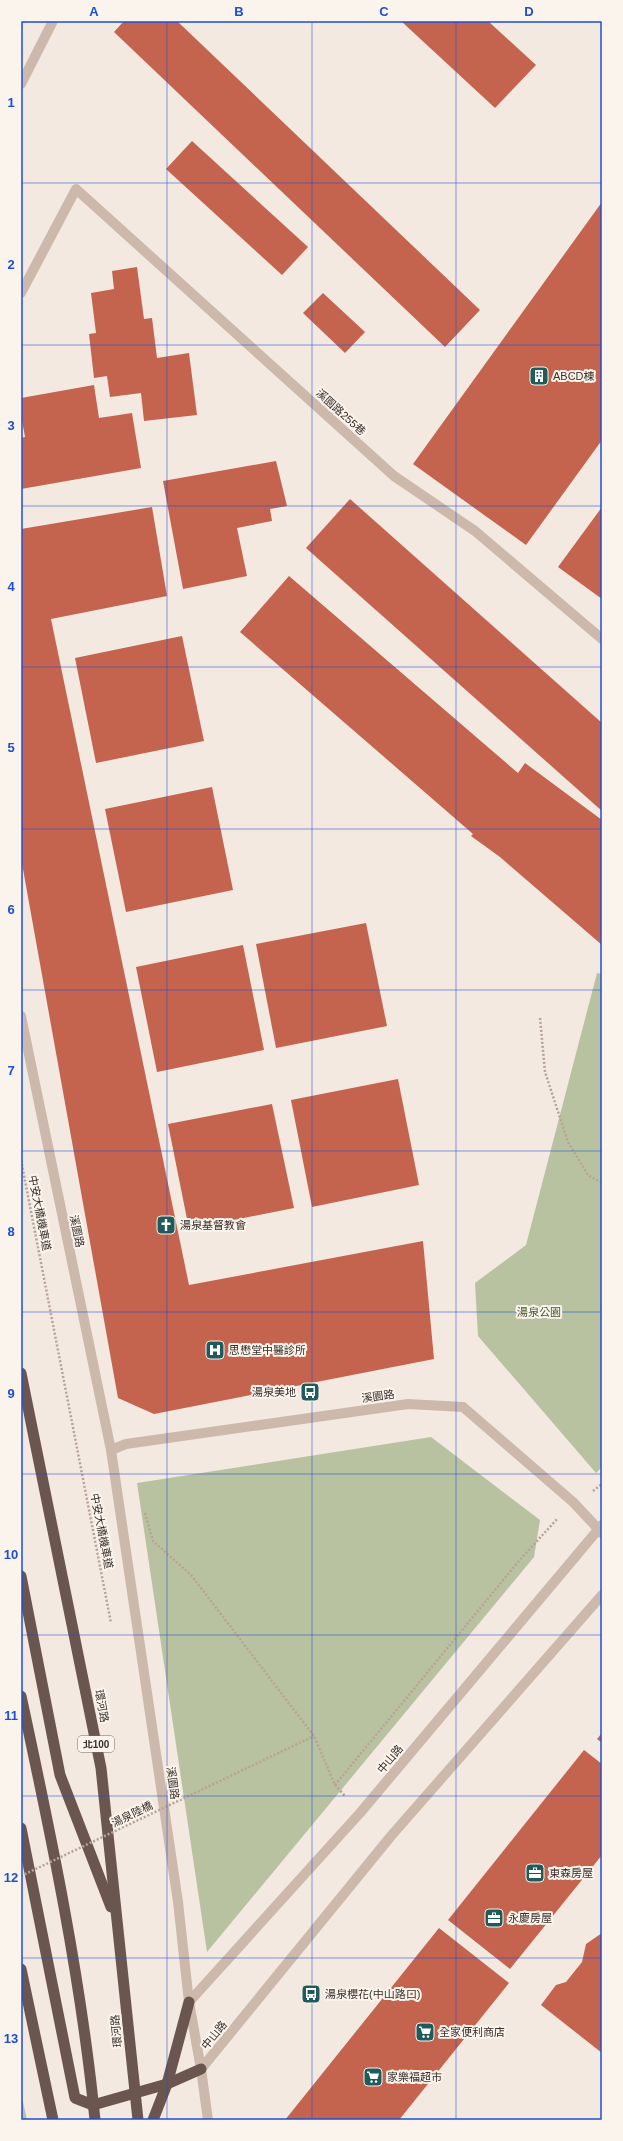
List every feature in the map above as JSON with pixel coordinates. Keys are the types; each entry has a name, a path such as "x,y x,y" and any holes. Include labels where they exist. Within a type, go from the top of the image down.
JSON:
{"highway":[{"name":"環河路","path":"21,1373 101,1768 138,2120"},
{"path":"21,1576 60,1775 116,1921"},
{"path":"21,1696 40,1785 71,1949 94,2120"},
{"path":"21,1828 74,2098 93,2105 134,2092 167,2084 201,2069"},
{"path":"21,1969 53,2120"},
{"path":"153,2120 167,2084 189,2002"}],"street":[{"path":"21,84 53,21"},
{"name":"溪園路255巷","path":"21,293 76,189 394,476 475,531 602,639"},
{"name":"溪園路","path":"21,1016 111,1450 176,1894 189,2002 208,2120"},
{"name":"溪園路","path":"111,1450 126,1444 408,1404 463,1407 573,1502 601,1529"},
{"name":"中山路","path":"189,2002 360,1813 601,1529"},
{"name":"中山路","path":"201,2069 391,1836 602,1595"}],"path":[{"path":"21,26 24,21"},
{"path":"540,1018 545,1072 568,1142 588,1175 602,1183"},
{"name":"中安大橋機車道","path":"21,1160 113,1629"},
{"path":"335,1785 518,1562 573,1502 602,1484"},
{"path":"144,1511 153,1541 191,1575 314,1736 335,1785 360,1813"},
{"name":"湯泉陸橋","path":"21,1876 314,1736"},
{"path":"150,1807 152,1815"}],"green space":[{"name":"湯泉公園","path":"597,973 602,974 602,1467 596,1473 478,1336 475,1283 526,1245"},
{"path":"431,1437 540,1520 534,1557 207,1952 137,1483"},
{"path":"21,2093 27,2120 21,2120"}],"building":[{"path":"124,21 177,21 480,310 445,347 114,32"},
{"path":"401,21 488,21 536,65 495,108"},
{"path":"192,141 308,247 282,275 166,169"},
{"name":"ABCD棟","path":"602,202 602,440 526,545 413,464"},
{"path":"137,267 144,319 152,318 157,358 189,353 197,415 144,421 141,393 110,397 107,376 94,378 89,334 96,333 91,293 114,289 112,271"},
{"path":"323,293 365,332 345,353 303,313"},
{"path":"94,385 99,418 132,413 141,468 21,489 21,438 25,437 21,415 21,398"},
{"path":"276,461 287,506 270,509 272,521 237,528 247,576 183,589 163,481"},
{"path":"350,499 602,723 602,811 306,548"},
{"path":"152,507 167,596 51,619 189,1285 423,1241 434,1359 154,1414 118,1398 21,858 21,529"},
{"path":"602,507 602,599 558,567"},
{"path":"289,576 518,773 525,763 602,820 602,945 500,857 471,836 473,834 240,632"},
{"path":"182,636 204,741 96,763 75,658"},
{"path":"212,787 233,890 126,912 105,809"},
{"path":"366,923 387,1026 276,1048 256,944"},
{"path":"243,945 264,1050 157,1072 136,967"},
{"path":"398,1079 419,1185 312,1207 291,1100"},
{"path":"272,1104 294,1208 189,1229 168,1124"},
{"path":"602,1733 602,1743 597,1739"},
{"path":"584,1750 602,1764 602,1855 510,1969 448,1920"},
{"path":"439,1928 509,1983 399,2120 285,2120"},
{"path":"602,1933 602,2053 541,2005 556,1985 566,1982 582,1962 586,1944"}],"place":[{"name":"ABCD棟","path":"539,376"},
{"name":"湯泉基督教會","path":"166,1225"},
{"name":"思懋堂中醫診所","path":"215,1350"},
{"name":"湯泉美地","path":"310,1392"},
{"name":"東森房屋","path":"535,1873"},
{"name":"永慶房屋","path":"494,1918"},
{"name":"湯泉櫻花(中山路口)","path":"311,1994"},
{"name":"全家便利商店","path":"425,2032"},
{"name":"家樂福超市","path":"373,2077"}]}
